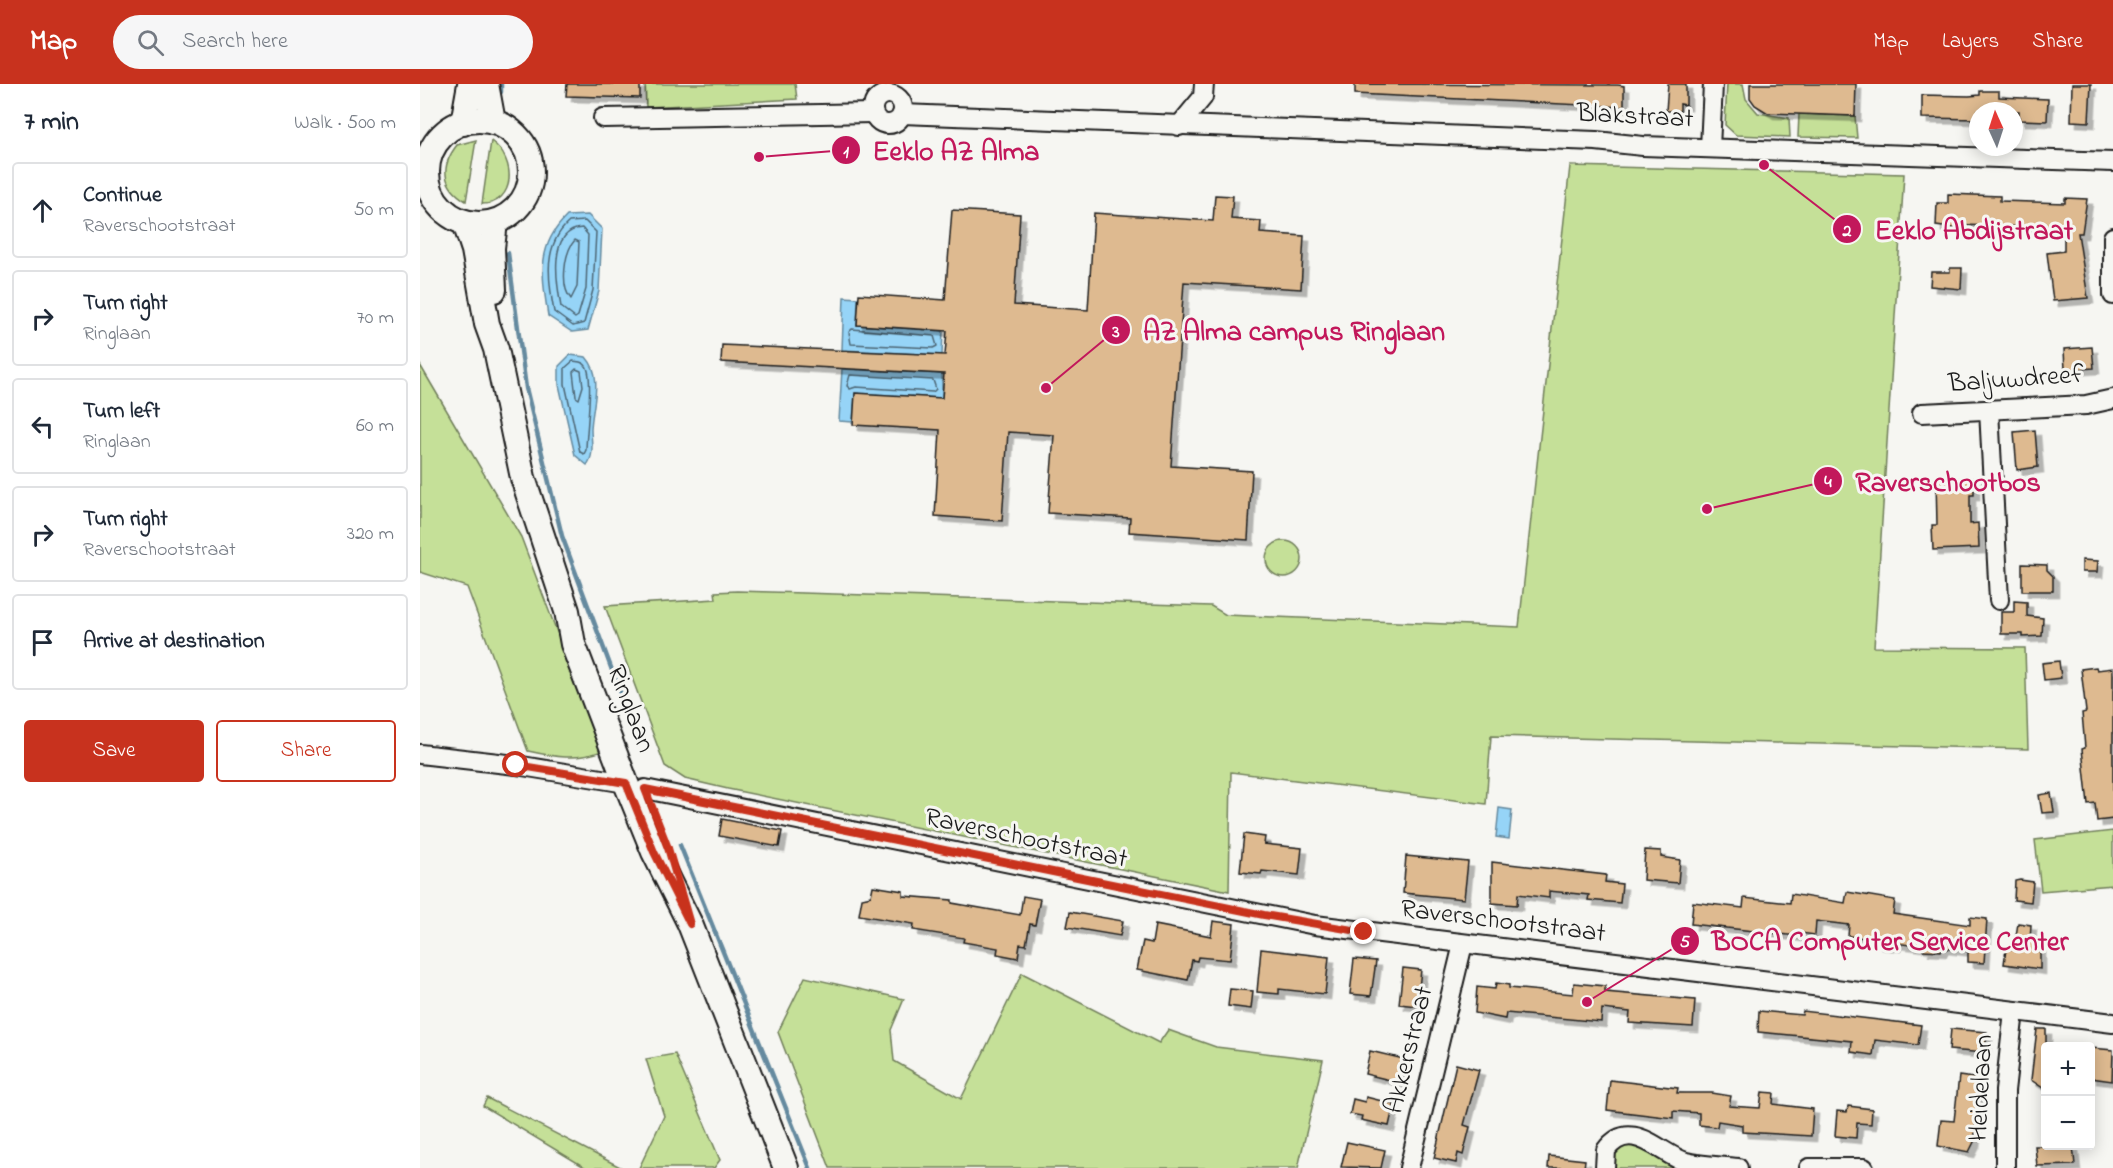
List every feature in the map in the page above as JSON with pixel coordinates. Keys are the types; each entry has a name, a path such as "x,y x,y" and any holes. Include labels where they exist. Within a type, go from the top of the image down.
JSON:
{"main road":[{"path":"463,123 470,84"},
{"path":"486,84 493,122"},
{"path":"478,120 493,122 506,128 524,146 530,161 529,187 521,204 509,215 495,222 479,225 465,223 448,215 436,203 423,172 426,149 445,133 463,123 478,120"},
{"name":"Ringlaan","path":"495,222 492,248 498,322 496,349"},
{"name":"Ringlaan","path":"465,223 474,250 488,324 496,349 523,478 567,611 573,644 635,786 662,831 690,924 786,1168"},
{"name":"Ringlaan","path":"567,611 583,640 634,760 635,786 654,852 690,924"}],"street":[{"path":"1710,148 1713,84"},
{"path":"890,89 901,103 902,114 897,121 887,124 879,121 873,113 876,100 890,89"},
{"path":"1179,126 1204,90 1222,128"},
{"path":"603,118 873,113"},
{"name":"Blakstraat","path":"902,114 1710,148 2113,162"},
{"path":"2113,237 2113,295"},
{"name":"Baljuwdreef","path":"1922,413 2086,405 2113,399"},
{"path":"1989,410 1999,600"},
{"name":"Raverschootstraat","path":"420,754 516,765 635,786 1284,919 1463,944 2113,1023"},
{"name":"Akkerstraat","path":"1409,1168 1463,944"},
{"name":"Heidelaan","path":"2005,1168 2005,1091 2014,1011"},
{"path":"1605,1168 1606,1150 1611,1144 1627,1138 1647,1140 1674,1158 1688,1163 1738,1168"},
{"path":"1809,1168 1848,1166 1864,1168"}],"green space":[{"path":"645,84 795,84 797,99 646,107"},
{"path":"1727,84 1743,84 1746,99 1758,113 1789,118 1790,137 1736,135 1725,125"},
{"path":"1799,114 1855,116 1857,138 1798,137"},
{"path":"476,140 466,201 452,189 446,176 446,168 457,145"},
{"path":"491,141 505,158 509,169 509,179 507,189 501,197 493,202 482,204"},
{"path":"1570,166 1904,174 1874,647 2025,648 2028,749 1491,736 1486,804 1231,772 1229,891 728,789 685,779 665,766 605,606 716,599 715,592 737,591 1211,606 1226,615 1519,627"},
{"path":"420,365 521,537 602,751 583,756 565,757 528,751 467,587 420,572"},
{"path":"1284,541 1296,547 1302,559 1296,571 1284,577 1272,571 1266,559 1272,547"},
{"path":"2113,831 2113,885 2041,891 2035,840"},
{"path":"1022,973 1159,1043 1168,1030 1216,1047 1323,1060 1298,1168 830,1168 778,1032 805,977 904,999 891,1030 894,1061 961,1099"},
{"path":"675,1054 720,1160 714,1168 639,1168 664,1116 646,1059"},
{"path":"487,1098 622,1168 586,1168 483,1106"},
{"path":"1619,1143 1650,1144 1678,1168 1612,1168 1614,1147"}],"water":[{"path":"588,215 602,229 599,291 588,330 572,332 548,316 543,275 544,262 550,239 567,216"},
{"path":"844,297 858,298 857,325 943,331 942,355 842,350"},
{"path":"570,355 586,357 595,373 596,392 591,429 592,452 587,465 575,455 559,385 559,366"},
{"path":"842,369 942,374 942,398 855,393 853,422 839,421"},
{"path":"1499,808 1512,810 1509,839 1496,837"}],"building":[{"path":"567,84 640,84 640,98 566,96"},
{"path":"1355,84 1618,85 1624,86 1624,107 1355,94"},
{"path":"1668,84 1686,84 1686,105 1680,104 1680,111 1666,111"},
{"path":"1750,84 1856,84 1855,116 1768,113 1755,105 1750,98"},
{"path":"2072,84 2091,84 2089,122 2071,121"},
{"path":"1980,91 1999,91 1999,97 2048,99 2047,121 2023,120 2023,102 1969,102 1969,119 1922,118 1922,95 1980,95"},
{"path":"1948,194 2000,196 2000,201 2065,203 2065,198 2087,199 2082,233 2078,233 2088,298 2053,301 2047,253 2064,251 2064,228 1959,225 1958,229 1936,226 1937,203 1948,203"},
{"path":"1215,195 1233,196 1231,219 1261,221 1260,233 1304,236 1301,289 1184,282 1171,466 1252,471 1248,540 1129,532 1130,518 1048,513 1054,435 1008,432 1002,521 935,516 940,430 853,425 855,393 942,398 944,374 721,362 722,345 945,355 947,331 857,325 859,294 945,300 952,210 1020,214 1014,305 1088,310 1094,213 1213,221"},
{"path":"1950,268 1962,268 1961,289 1930,286 1931,272 1950,272"},
{"path":"2092,347 2094,368 2065,370 2064,349"},
{"path":"2035,430 2038,467 2017,470 2014,432"},
{"path":"1936,478 1974,478 1974,495 1970,495 1970,524 1978,523 1979,548 1933,550 1932,525 1937,525"},
{"path":"2082,560 2098,561 2097,572 2082,572"},
{"path":"2022,564 2047,565 2047,570 2053,576 2053,591 2022,591"},
{"path":"2014,601 2027,602 2027,616 2043,618 2042,636 2023,637 2023,634 2001,634 2001,612 2014,612"},
{"path":"2059,661 2061,678 2044,680 2042,663"},
{"path":"2096,667 2097,670 2113,668 2113,819 2097,821 2095,803 2088,804 2082,749 2085,748 2082,713 2086,712 2081,669"},
{"path":"2051,793 2054,812 2042,813 2039,795"},
{"path":"722,819 782,831 779,847 719,836"},
{"path":"1244,834 1265,837 1264,844 1302,848 1299,875 1262,871 1261,874 1240,872"},
{"path":"1645,850 1661,851 1661,857 1680,860 1678,883 1643,880"},
{"path":"1406,856 1468,862 1464,899 1403,893"},
{"path":"1492,862 1606,875 1605,882 1622,884 1620,903 1588,900 1589,895 1549,891 1549,898 1518,894 1517,905 1492,903"},
{"path":"2015,881 2033,882 2031,902 2014,900"},
{"path":"873,886 903,891 903,896 952,900 952,903 1020,915 1023,896 1040,899 1035,925 1030,924 1026,945 1020,944 1018,958 997,954 998,948 963,942 964,938 913,930 914,924 859,915 862,898 871,896"},
{"path":"1847,892 1895,900 1893,914 1970,925 1970,917 1987,919 1984,963 1968,962 1968,951 1942,948 1941,951 1923,950 1924,947 1896,943 1895,946 1876,944 1877,939 1848,936 1849,925 1816,921 1815,935 1800,933 1797,936 1691,924 1693,902 1743,908 1744,898 1790,903 1791,894 1845,903"},
{"path":"1070,912 1123,921 1120,936 1067,927"},
{"path":"1213,921 1234,924 1230,960 1198,957 1197,961 1192,960 1188,980 1137,970 1143,941 1152,943 1155,925 1211,936"},
{"path":"2018,923 2031,925 2030,941 2040,942 2040,969 2004,964 2006,949 2014,949"},
{"path":"1261,949 1329,957 1325,994 1279,989 1279,994 1257,992"},
{"path":"1354,959 1376,961 1371,996 1350,994"},
{"path":"1403,968 1421,970 1417,1006 1399,1004"},
{"path":"1496,983 1509,985 1509,988 1573,994 1574,983 1605,986 1605,992 1695,1000 1693,1027 1629,1023 1630,1012 1602,1009 1601,1022 1506,1013 1505,1019 1475,1013 1477,987 1495,989"},
{"path":"1230,989 1253,991 1251,1009 1228,1006"},
{"path":"1759,1011 1802,1015 1803,1011 1921,1025 1918,1045 1875,1040 1873,1055 1851,1052 1852,1041 1758,1032"},
{"path":"1951,1029 1987,1032 1985,1053 1949,1050"},
{"path":"2037,1029 2046,1029 2046,1042 2041,1042 2041,1087 2031,1080"},
{"path":"2095,1048 2113,1050 2112,1081 2095,1079"},
{"path":"1370,1051 1404,1059 1398,1082 1365,1074"},
{"path":"1456,1064 1479,1070 1464,1125 1470,1127 1463,1155 1458,1153 1456,1163 1434,1158"},
{"path":"1959,1076 1980,1079 1974,1142 1969,1152 1938,1146 1941,1120 1954,1121"},
{"path":"1610,1080 1678,1088 1677,1093 1712,1093 1731,1096 1729,1106 1760,1108 1762,1092 1774,1093 1773,1104 1813,1109 1811,1136 1742,1132 1742,1125 1718,1121 1717,1127 1699,1125 1699,1113 1673,1111 1673,1118 1607,1110"},
{"path":"1366,1097 1394,1104 1389,1126 1361,1120 1362,1116 1350,1114 1353,1099 1365,1102"},
{"path":"1848,1106 1872,1109 1871,1124 1857,1123 1856,1138 1835,1136 1837,1111 1847,1112"},
{"path":"1347,1142 1385,1150 1381,1168 1341,1167"},
{"path":"2035,1146 2041,1146 2041,1150 2073,1150 2075,1165 2037,1166"},
{"path":"1549,1156 1585,1160 1584,1168 1548,1168"}],"waterway":[{"path":"501,84 501,92"},
{"path":"508,253 526,388 562,536 632,724"},
{"path":"680,845 810,1168"}],"place":[{"name":"Eeklo AZ Alma","path":"759,157"},
{"name":"Eeklo Abdijstraat","path":"1764,165"},
{"name":"AZ Alma campus Ringlaan","path":"1046,388"},
{"name":"Raverschootbos","path":"1707,509"},
{"name":"BOCA Computer Service Center","path":"1587,1002"}],"route":[{"path":"516,765 626,783 654,852 690,924 668,848 645,789 1264,915 1364,932"}]}
